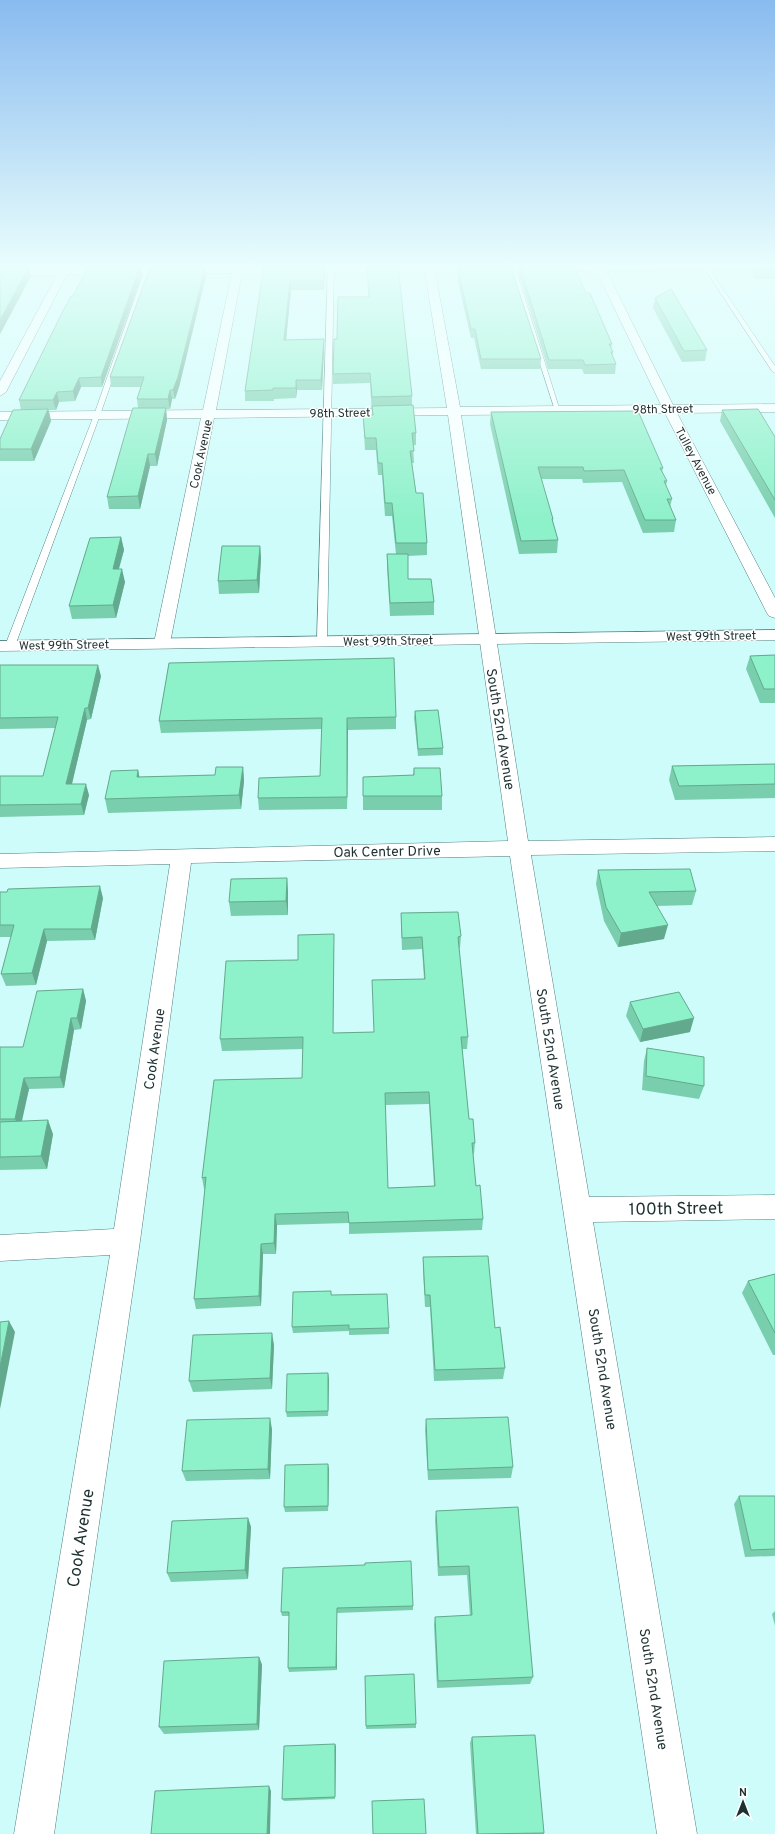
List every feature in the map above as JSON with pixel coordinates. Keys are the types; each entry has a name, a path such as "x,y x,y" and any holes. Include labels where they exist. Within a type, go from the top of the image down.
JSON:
{"street":[{"path":"0,392 23,350"},
{"name":"Cook Avenue","path":"162,643 223,350"},
{"name":"South 52nd Avenue","path":"444,350 486,639 677,1834"},
{"name":"Tulley Avenue","path":"640,350 775,613"},
{"name":"98th Street","path":"0,416 775,408"},
{"name":"West 99th Street","path":"5,646 775,635"},
{"name":"Oak Center Drive","path":"0,861 519,848 775,844"},
{"name":"Cook Avenue","path":"34,1834 126,1241 182,856"},
{"name":"100th Street","path":"577,1210 775,1207"},
{"path":"0,1248 126,1241"}],"lane":[{"path":"5,646 97,415 120,350"},
{"path":"322,642 329,350"},
{"path":"539,350 558,410"},
{"path":"761,350 775,371"}],"building":[{"path":"44,350 111,350 101,377 79,378 73,391 57,392 53,400 19,400"},
{"path":"120,350 185,350 178,377 173,390 170,390 168,399 137,399 144,377 110,377"},
{"path":"251,350 323,350 321,380 296,380 296,388 273,388 273,390 245,391"},
{"path":"334,350 407,350 412,396 372,397 370,373 333,374"},
{"path":"479,350 538,350 541,359 481,359"},
{"path":"546,350 612,350 613,352 611,352 616,364 585,365 583,360 549,360"},
{"path":"683,350 707,350 684,351"},
{"path":"413,405 416,433 412,433 414,451 410,451 416,493 423,493 427,543 396,543 392,503 385,503 382,463 378,463 376,438 365,438 363,415 373,415 372,406"},
{"path":"133,408 166,408 155,454 148,454 138,496 107,497 130,417"},
{"path":"48,409 31,449 0,449 0,439 13,410"},
{"path":"758,409 775,437 775,500 722,410"},
{"path":"638,411 663,468 660,468 667,481 664,481 672,499 667,499 676,520 645,520 624,470 584,471 583,467 538,467 558,540 521,541 491,412"},
{"path":"121,537 113,569 122,569 113,605 69,606 90,538"},
{"path":"222,546 260,546 257,580 218,581"},
{"path":"387,554 408,554 408,579 431,579 434,602 390,603"},
{"path":"775,655 775,689 764,689 750,656"},
{"path":"394,658 396,717 347,718 347,797 258,798 259,778 320,776 322,718 159,721 169,663"},
{"path":"0,665 98,665 88,708 85,708 66,784 86,784 81,804 0,805 0,776 43,776 58,717 0,718"},
{"path":"438,710 443,748 418,749 415,711"},
{"path":"775,764 775,784 679,786 672,766"},
{"path":"216,767 243,767 239,795 105,799 111,771 138,770 137,777 215,775"},
{"path":"414,768 440,768 442,796 363,796 363,777 414,775"},
{"path":"690,869 696,891 649,892 668,925 621,933 606,907 598,870"},
{"path":"287,878 286,901 229,902 231,879"},
{"path":"100,886 91,929 44,929 32,973 1,974 14,925 0,925 0,892 7,892 8,889"},
{"path":"458,912 461,936 458,937 468,1037 461,1037 469,1119 473,1119 475,1143 472,1143 476,1186 480,1185 483,1219 349,1223 348,1212 275,1214 274,1243 261,1244 259,1296 194,1299 206,1177 202,1178 214,1080 302,1078 303,1037 220,1039 226,961 298,960 298,935 334,934 333,1033 374,1032 372,980 425,979 422,937 402,938 401,913","holes":["429,1092 435,1186 388,1188 385,1093"]},
{"path":"83,989 77,1018 71,1018 60,1077 24,1078 15,1119 0,1119 0,1047 23,1047 37,991"},
{"path":"679,992 694,1018 643,1029 630,1002"},
{"path":"647,1048 704,1057 704,1086 646,1076"},
{"path":"48,1120 41,1156 0,1157 0,1122"},
{"path":"488,1256 495,1328 500,1327 505,1368 435,1370 430,1295 425,1295 423,1257"},
{"path":"775,1274 775,1333 748,1281"},
{"path":"331,1291 331,1295 387,1294 389,1328 349,1329 349,1325 292,1327 293,1292"},
{"path":"9,1321 0,1367 0,1322"},
{"path":"272,1333 270,1378 189,1381 193,1335"},
{"path":"328,1373 328,1411 286,1412 287,1374"},
{"path":"508,1417 513,1467 428,1470 426,1419"},
{"path":"270,1418 268,1469 182,1471 187,1420"},
{"path":"328,1464 328,1506 284,1507 285,1465"},
{"path":"739,1496 775,1496 775,1549 751,1550"},
{"path":"518,1507 533,1677 438,1681 435,1617 472,1615 469,1566 439,1567 436,1511"},
{"path":"248,1518 245,1570 167,1573 172,1521"},
{"path":"411,1561 413,1606 337,1608 336,1667 288,1668 289,1612 281,1612 283,1568 365,1565 365,1563"},
{"path":"259,1657 257,1724 159,1727 164,1661"},
{"path":"414,1674 416,1724 366,1726 365,1676"},
{"path":"535,1735 544,1833 478,1834 472,1737"},
{"path":"335,1744 335,1797 282,1799 284,1746"},
{"path":"269,1786 267,1834 151,1834 155,1791"},
{"path":"424,1799 426,1834 373,1834 372,1801"}]}
